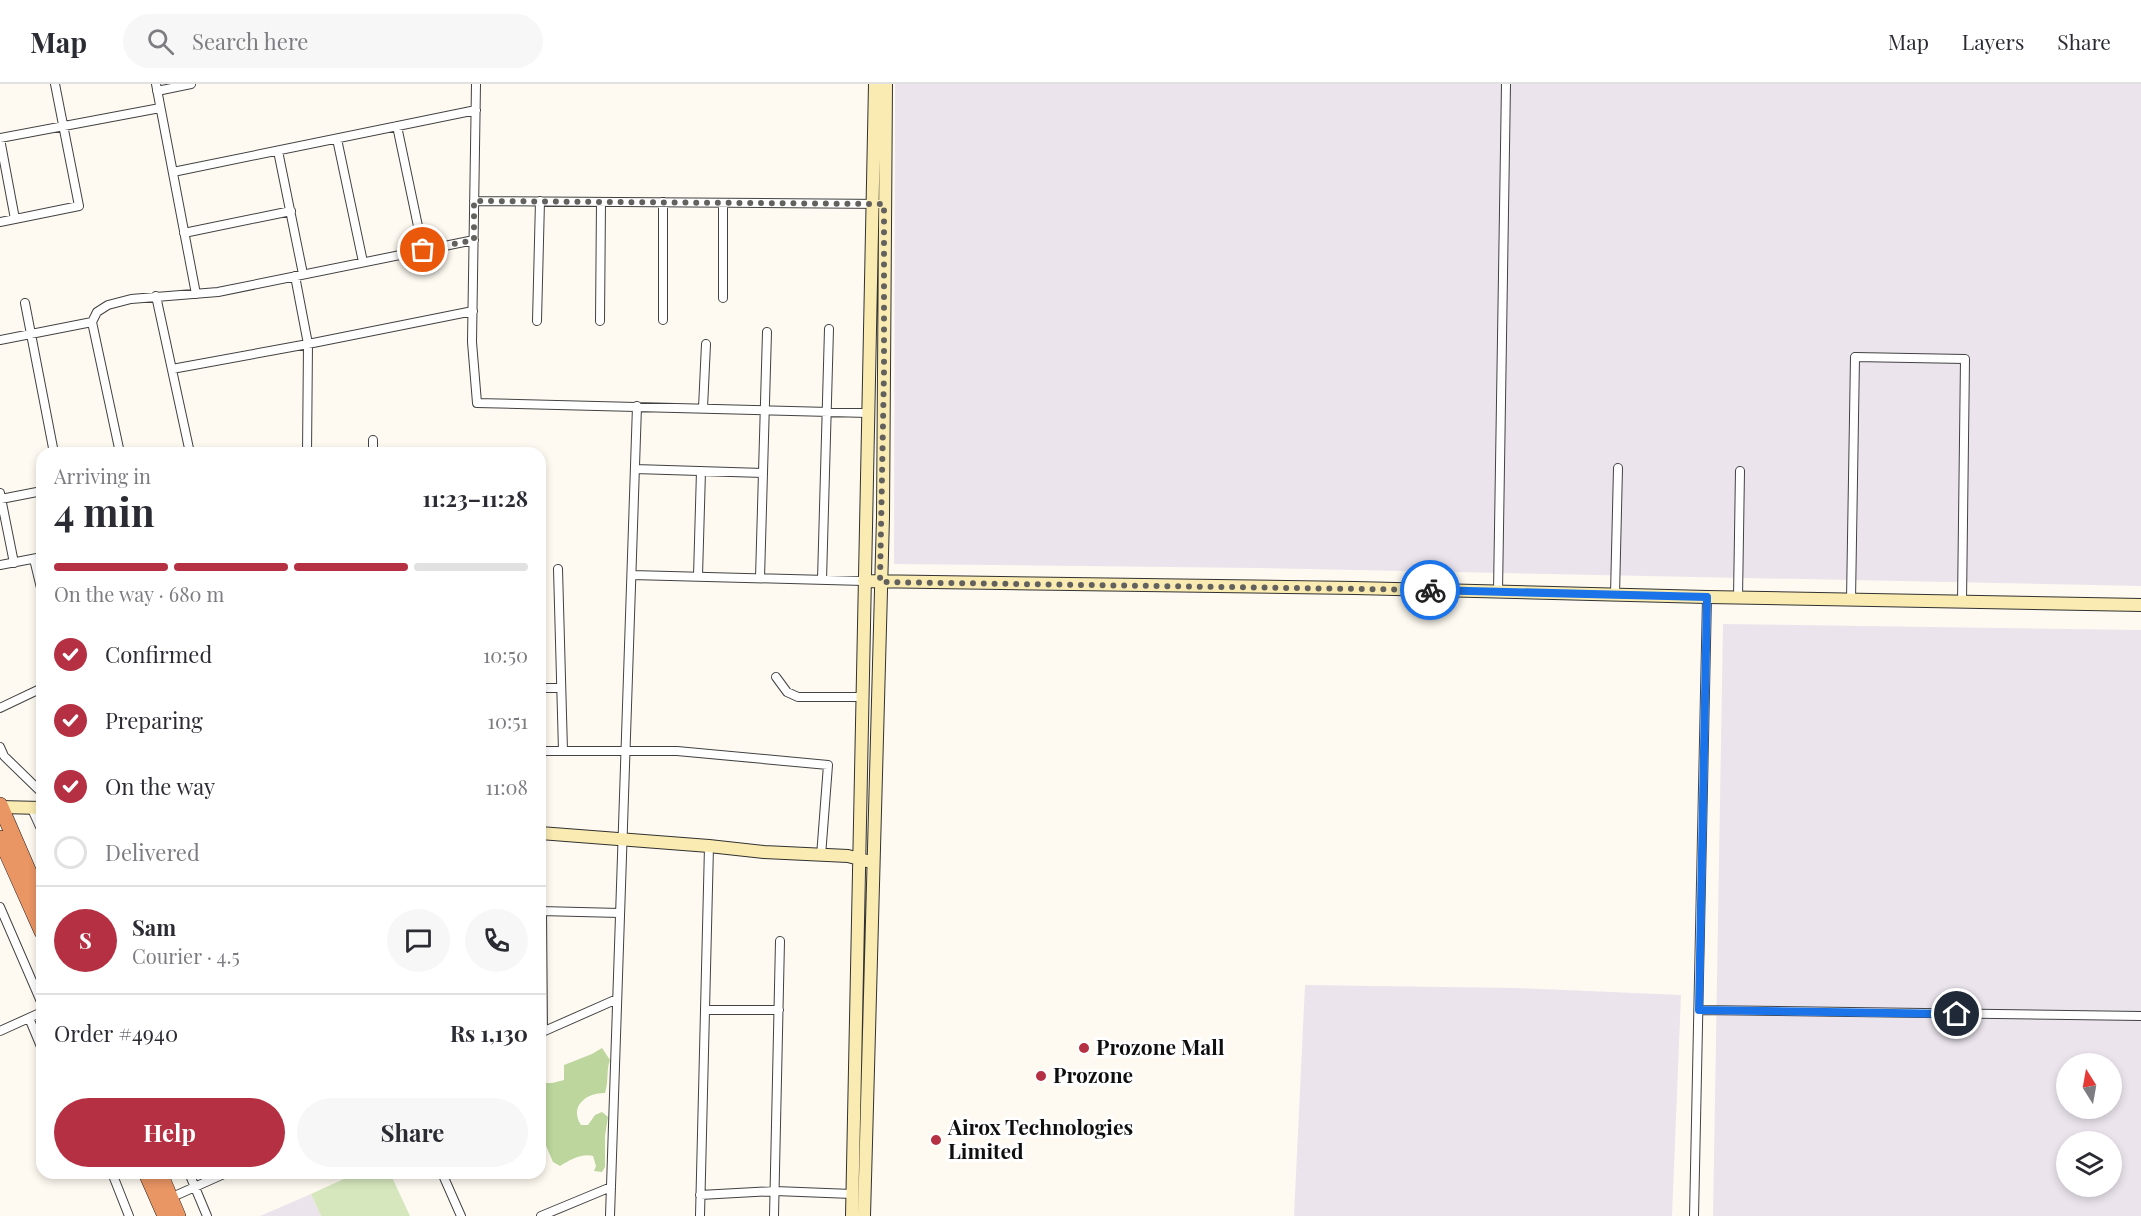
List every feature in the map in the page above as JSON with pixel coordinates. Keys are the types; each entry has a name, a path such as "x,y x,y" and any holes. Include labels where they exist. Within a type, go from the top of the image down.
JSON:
{"highway":[{"path":"0,807 36,888"},
{"path":"0,838 36,919"},
{"path":"149,1179 165,1206 178,1216"},
{"path":"161,1179 165,1206"}],"street":[{"path":"0,222 80,206 55,84"},
{"path":"191,84 156,87 196,294"},
{"path":"476,84 472,342 477,403 868,413"},
{"path":"864,1216 884,371 879,204 880,106 875,84"},
{"path":"880,106 886,84"},
{"path":"1498,592 1506,84"},
{"path":"15,219 0,138 160,108"},
{"path":"173,172 476,110"},
{"path":"397,126 423,250"},
{"path":"337,139 363,262"},
{"path":"278,151 291,211 308,344 307,447"},
{"path":"474,201 879,204"},
{"path":"537,321 540,201"},
{"path":"600,321 601,202"},
{"path":"663,202 663,320"},
{"path":"723,203 723,298"},
{"path":"852,1216 856,856 863,697 868,413 879,204"},
{"path":"184,233 291,211"},
{"path":"119,447 92,322 97,312 108,305 156,296 218,292 474,240"},
{"path":"156,296 189,447"},
{"path":"25,303 53,447"},
{"path":"172,369 472,311"},
{"path":"0,340 92,322"},
{"path":"822,580 829,328"},
{"path":"760,578 767,332"},
{"path":"703,408 706,344"},
{"path":"1851,600 1855,357 1965,359 1962,602"},
{"path":"610,1216 637,406"},
{"path":"373,440 373,447"},
{"path":"1615,595 1618,468"},
{"path":"635,469 763,473"},
{"path":"698,576 701,471"},
{"path":"1738,598 1740,471"},
{"path":"14,562 1,496 36,492"},
{"path":"0,565 36,558"},
{"path":"558,569 563,751"},
{"path":"632,574 880,582 1355,588 2141,605"},
{"path":"1694,1216 1707,597"},
{"path":"776,677 787,692 794,696 863,697"},
{"path":"546,688 561,688"},
{"path":"0,708 36,691"},
{"path":"0,747 4,756 36,787"},
{"path":"546,751 677,751 828,765 821,856"},
{"path":"0,807 36,807"},
{"path":"546,833 821,856 873,855"},
{"path":"700,1216 709,846"},
{"path":"0,907 3,922 36,991"},
{"path":"546,911 620,914"},
{"path":"774,1216 780,940"},
{"path":"546,1030 617,999"},
{"path":"705,1010 779,1010"},
{"path":"1699,1010 2141,1016"},
{"path":"0,1031 36,1015"},
{"path":"29,1018 36,1035"},
{"path":"114,1179 129,1216"},
{"path":"192,1179 207,1216"},
{"path":"165,1206 213,1179"},
{"path":"445,1179 461,1216"},
{"path":"541,1216 611,1187"},
{"path":"700,1195 775,1191 852,1194"}],"shaded area":[{"path":"895,84 2141,84 2141,586 1257,568 894,564"},
{"path":"1723,624 2141,630 2141,1216 1713,1216"},
{"path":"1305,985 1516,988 1681,995 1672,1216 1294,1216"},
{"path":"311,1194 321,1216 260,1216"}],"green space":[{"path":"602,1048 610,1060 605,1093 586,1098 581,1102 577,1112 581,1125 588,1125 595,1115 602,1112 608,1117 605,1136 605,1167 602,1172 594,1171 596,1166 593,1156 589,1155 576,1158 560,1166 553,1162 546,1146 546,1083 564,1080 564,1065"},
{"path":"344,1179 393,1179 410,1216 321,1216 311,1194"}],"way so far":[{"path":"423,250 474,240 474,201 884,204 883,511 880,582 1430,590"}],"place":[{"name":"Prozone Mall","path":"1084,1048"},
{"name":"Prozone","path":"1041,1076"},
{"name":"Airox Technologies Limited","path":"936,1140"}],"route":[{"path":"1430,590 1707,597 1699,1010 1957,1014"}]}
